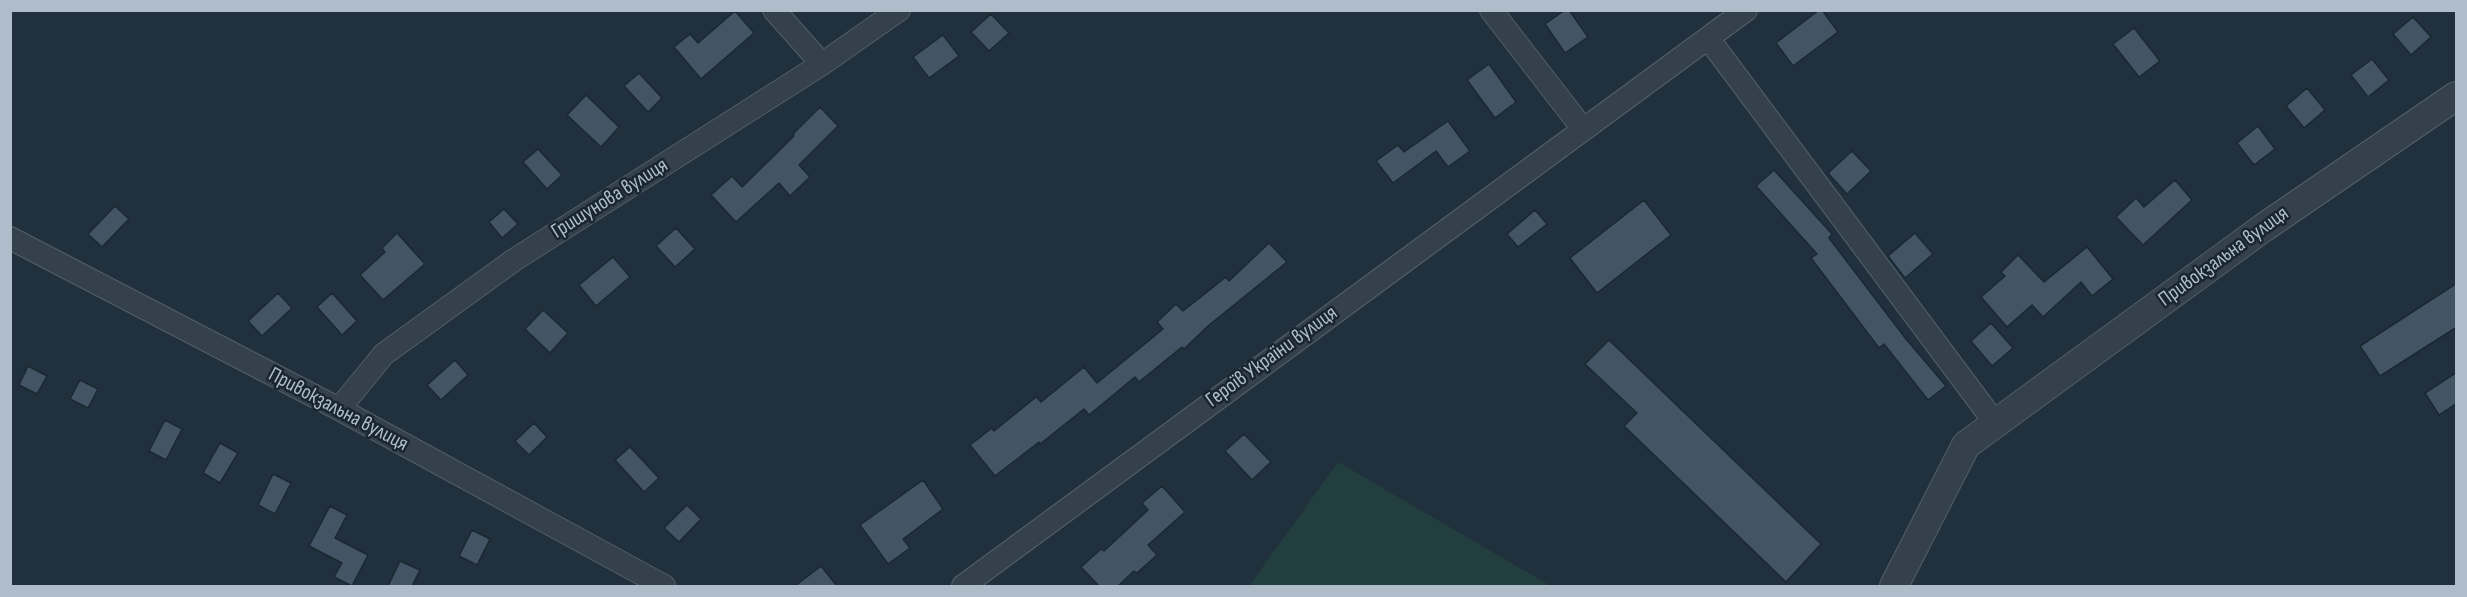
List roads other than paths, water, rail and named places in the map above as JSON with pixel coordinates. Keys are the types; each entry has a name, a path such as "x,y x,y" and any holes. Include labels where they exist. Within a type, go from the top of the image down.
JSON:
{"street":[{"path":"774,10 822,64"},
{"name":"Гришунова вулиця","path":"339,409 384,354 514,260 822,64 899,10"},
{"path":"1491,10 1583,129"},
{"name":"Героїв України вулиця","path":"963,586 1746,10"},
{"path":"1708,38 1996,424"},
{"name":"Привокзальна вулиця","path":"1894,586 1966,445 2263,228 2457,96"},
{"name":"Привокзальна вулиця","path":"10,238 339,409 664,586"}]}
